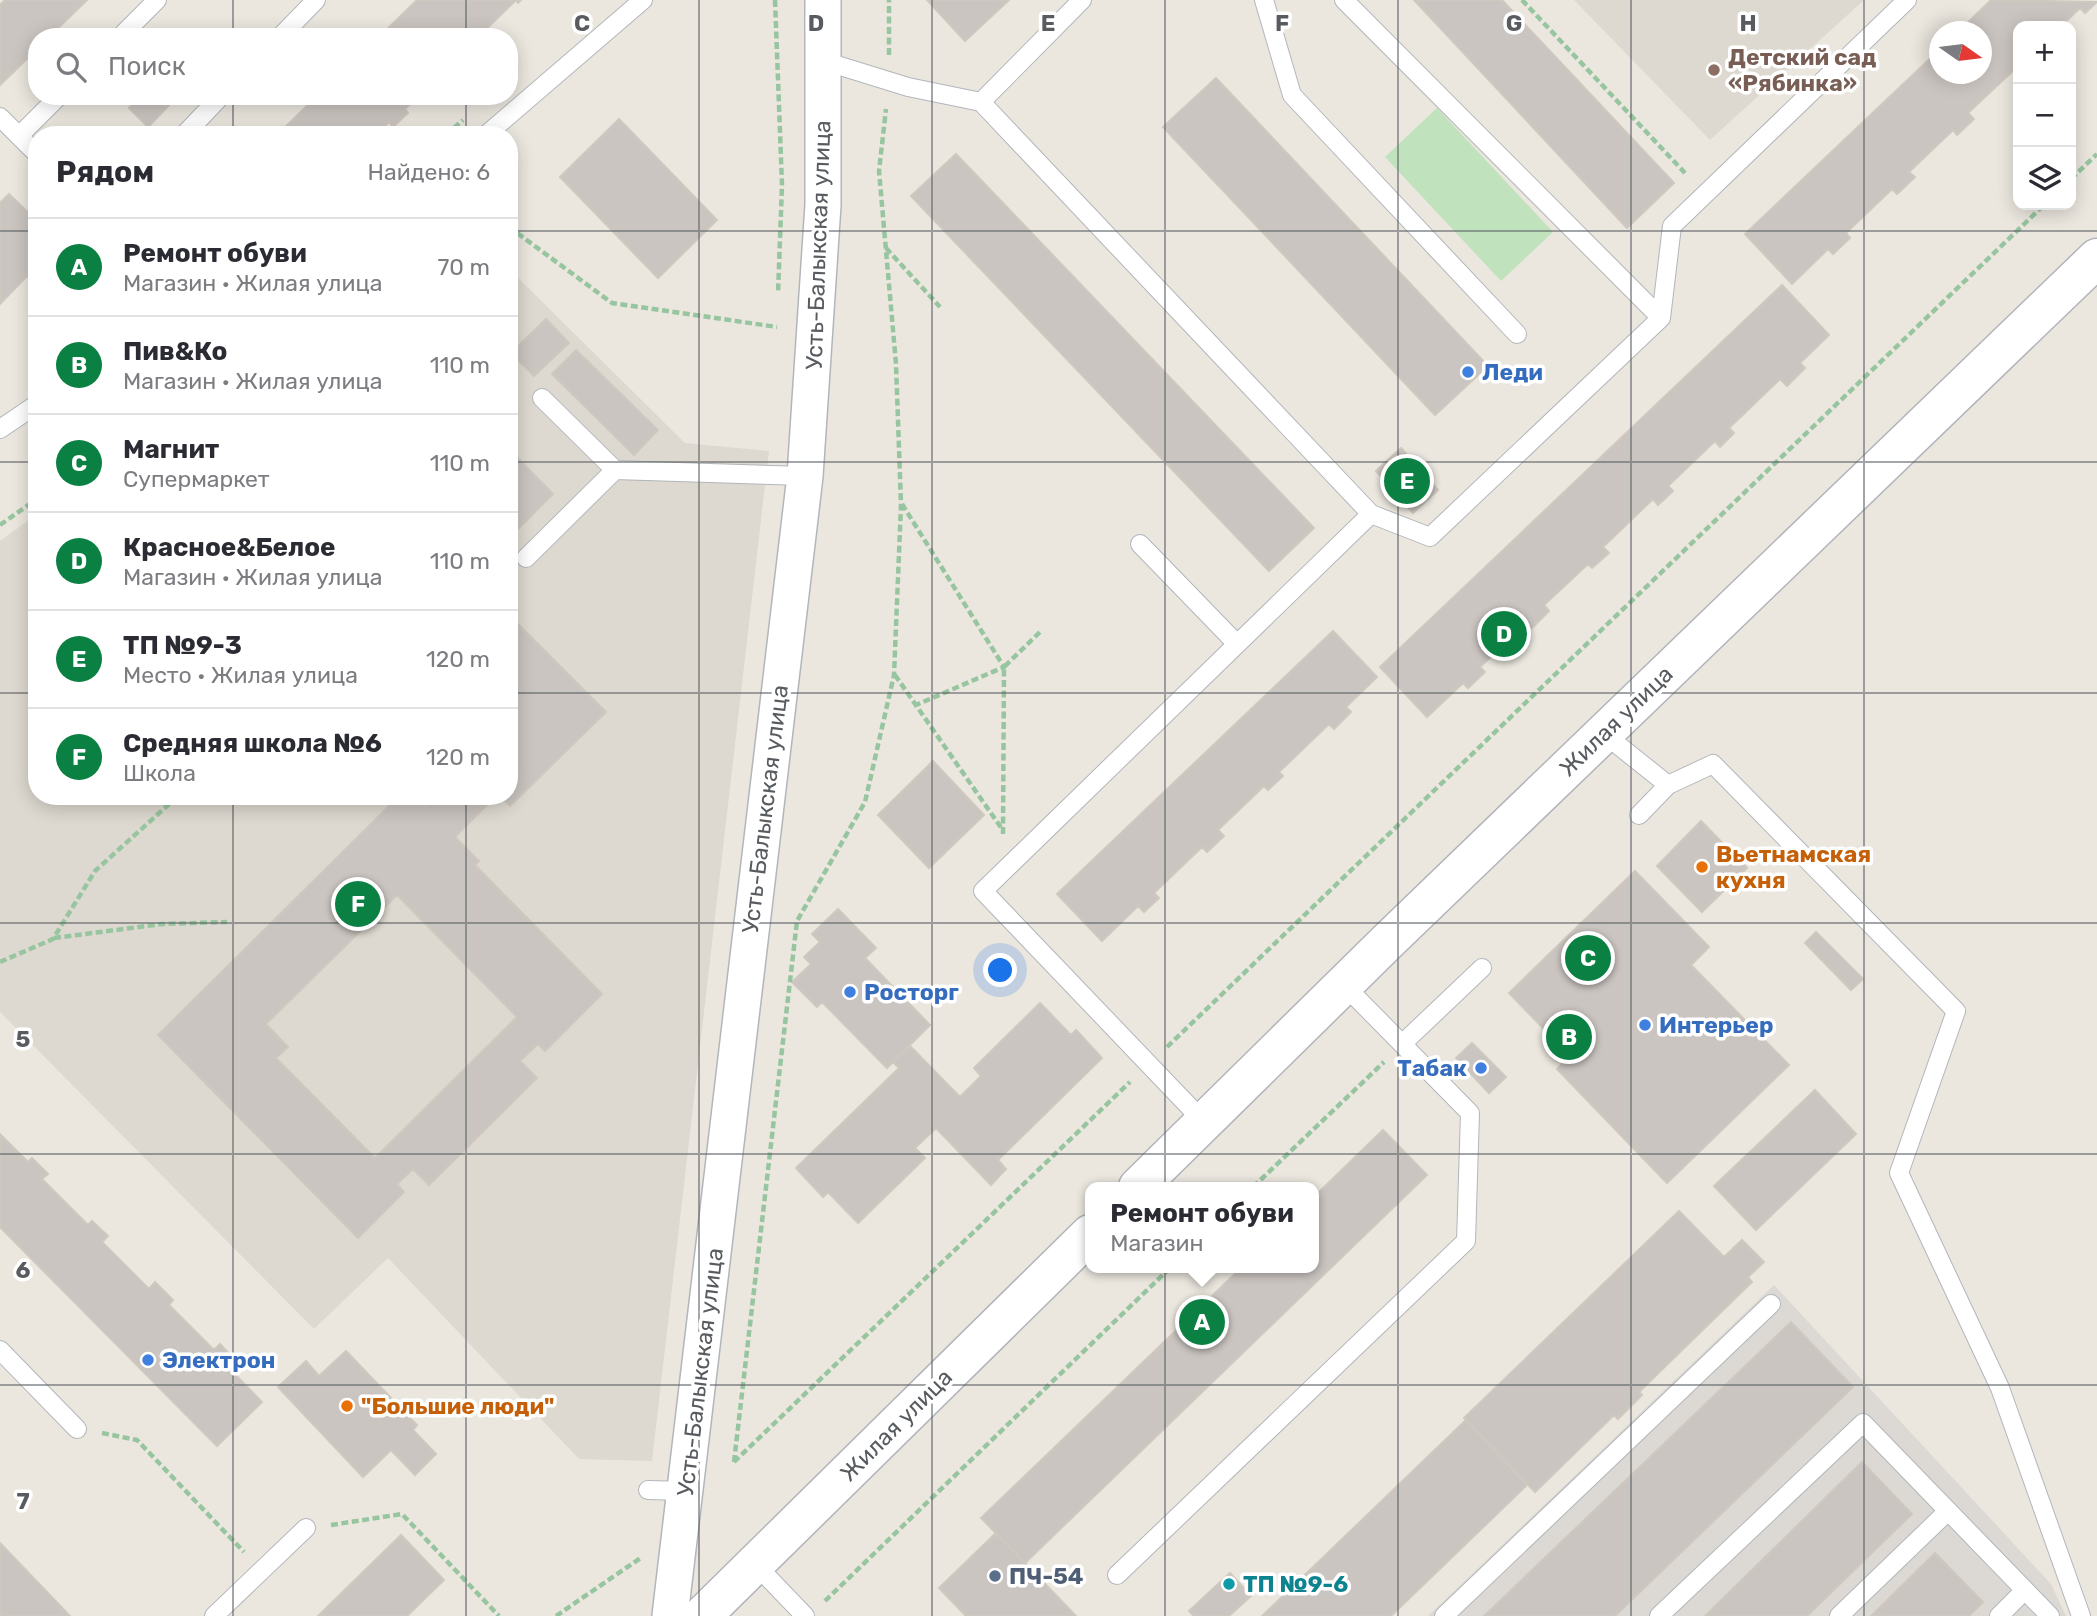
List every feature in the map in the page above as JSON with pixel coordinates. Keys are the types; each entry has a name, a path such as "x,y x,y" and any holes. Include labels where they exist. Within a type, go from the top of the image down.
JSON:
{"main road":[{"name":"Жилая улица","path":"1143,1182 1343,984 2097,258"},
{"name":"Жилая улица","path":"702,1616 1085,1239"}],"street":[{"name":"Усть-Балыкская улица","path":"670,1616 805,476 823,205 823,0"}],"lane":[{"path":"129,28 157,0"},
{"path":"289,28 316,0"},
{"path":"496,126 643,0"},
{"path":"981,103 1082,0"},
{"path":"1264,0 1292,95 1517,334"},
{"path":"1344,0 1661,318"},
{"path":"824,61 889,81 981,103 1371,514 1430,537 1661,318 1672,226 1907,0"},
{"path":"29,126 50,105"},
{"path":"193,126 212,105"},
{"path":"0,117 28,145"},
{"path":"19,136 28,127"},
{"path":"542,398 615,470 805,476"},
{"path":"0,429 28,410"},
{"path":"526,558 615,470"},
{"path":"1204,1122 983,891 1371,514"},
{"path":"1140,544 1237,644"},
{"path":"1603,733 1668,785"},
{"path":"1639,815 1668,785 1713,764 1956,1011 1899,1173 2000,1388 2081,1616"},
{"path":"1402,1044 1482,968"},
{"path":"1118,1575 1466,1241 1470,1113 1343,984"},
{"path":"1444,1616 1771,1304"},
{"path":"0,1350 77,1429"},
{"path":"1659,1616 1863,1423 2050,1616"},
{"path":"648,1490 686,1491"},
{"path":"1839,1616 1948,1511"},
{"path":"214,1616 306,1528"},
{"path":"755,1564 811,1612"},
{"path":"1999,1616 2025,1590"}],"path":[{"path":"889,0 889,81 879,171 896,364 901,504 894,675 864,802 797,921 734,1462 2039,210"},
{"path":"1522,0 1685,173"},
{"path":"2076,174 2097,154"},
{"path":"518,234 612,303 777,327"},
{"path":"885,247 940,307"},
{"path":"901,504 1004,667 1002,871"},
{"path":"0,525 28,505"},
{"path":"915,705 1004,667 1042,630"},
{"path":"894,675 1003,830"},
{"path":"53,939 95,871 168,805"},
{"path":"0,962 53,939 162,924 227,922"},
{"path":"1258,1182 1402,1044"},
{"path":"811,1612 1165,1273"},
{"path":"77,1429 137,1440 262,1570"},
{"path":"306,1528 402,1514 499,1616"},
{"path":"556,1616 650,1551"}],"shaded area":[{"name":"Детский сад «Рябинка»","path":"1574,0 1864,0 1710,140"},
{"path":"518,278 685,443 769,451 652,1461 579,1459 388,1258 314,1329 0,1012 0,541 28,521 28,805 518,805"},
{"path":"1774,1285 2051,1584 2066,1616 1428,1616"}],"green space":[{"path":"1437,108 1553,232 1501,281 1385,157"}],"building":[{"path":"5,0 87,0 58,28 28,28 28,58 0,85 0,5"},
{"path":"417,0 516,0 487,28 388,28"},
{"path":"927,0 1009,0 965,41"},
{"path":"1414,0 1502,0 1674,183 1627,228"},
{"path":"1991,0 2097,2 2085,13 2080,8 2066,21 2013,21 2013,71 1968,113 1974,119 1957,135 1953,130 1909,172 1915,177 1897,194 1892,189 1846,233 1850,238 1833,254 1828,249 1792,284 1745,234 1929,59 1929,84 1992,84 1992,21 1969,21"},
{"path":"1216,78 1488,366 1435,415 1163,127"},
{"path":"132,105 169,105 149,126 129,108"},
{"path":"308,105 409,105 405,109 408,113 394,126 389,122 385,126 286,126"},
{"path":"619,119 717,220 658,278 560,177"},
{"path":"956,154 1314,528 1269,571 911,196"},
{"path":"9,194 28,212 28,277 0,304 0,203"},
{"path":"1782,285 1829,335 1800,363 1805,368 1787,386 1780,379 1729,428 1734,433 1720,447 1715,441 1668,486 1673,491 1658,505 1653,499 1603,547 1609,553 1592,568 1588,564 1544,605 1549,611 1532,628 1527,623 1480,667 1485,672 1468,688 1463,683 1427,717 1380,667"},
{"path":"546,319 569,343 534,376 518,360 518,346"},
{"path":"576,350 658,430 634,455 552,374"},
{"path":"1401,448 1438,490 1413,513 1376,471"},
{"path":"518,458 553,494 518,529"},
{"path":"518,624 606,712 518,798"},
{"path":"1333,631 1377,677 1346,707 1351,712 1334,729 1329,724 1279,772 1283,776 1268,790 1264,786 1218,830 1224,836 1207,852 1202,847 1154,893 1159,898 1144,912 1138,906 1102,941 1057,894"},
{"path":"933,761 984,815 929,868 878,815"},
{"path":"390,805 487,805 455,837 479,861 475,865 602,994 545,1051 538,1044 520,1061 537,1078 429,1185 413,1169 397,1184 404,1192 358,1238 158,1035","holes":["397,895 517,1017 375,1158 276,1058 288,1047 266,1024"]},
{"name":"Вьетнамская кухня","path":"1701,821 1747,868 1702,912 1657,866"},
{"name":"Интерьер","path":"1635,871 1709,947 1691,965 1789,1065 1667,1183 1557,1069 1570,1056 1509,993"},
{"name":"Росторг","path":"838,909 876,948 865,958 930,1025 887,1068 822,1002 817,1007 792,982 811,964 804,957 820,942 812,934"},
{"path":"1816,932 1863,979 1851,990 1805,943"},
{"path":"1040,1003 1071,1035 1076,1030 1102,1058 998,1160 1006,1169 991,1185 936,1128 915,1148 925,1158 858,1223 828,1192 823,1197 796,1168 899,1068 893,1062 910,1046 960,1097 981,1076 974,1068"},
{"name":"Табак","path":"1472,1043 1506,1077 1489,1093 1456,1058"},
{"path":"1815,1090 1856,1134 1756,1230 1714,1186"},
{"path":"1383,1130 1427,1175 1025,1563 981,1518 1236,1273 1319,1273 1319,1192"},
{"path":"0,1134 28,1162 32,1158 48,1174 42,1179 88,1225 92,1221 108,1236 102,1242 149,1289 155,1282 173,1300 169,1305 214,1350 220,1344 235,1360 228,1367 262,1402 217,1446 0,1227"},
{"path":"1679,1211 1724,1257 1742,1240 1764,1262 1748,1277 1752,1282 1639,1392 1642,1395 1618,1419 1614,1415 1535,1492 1464,1418"},
{"path":"1791,1322 1853,1387 1615,1616 1484,1616"},
{"name":"\"Большие люди\"","path":"346,1351 417,1425 413,1430 436,1454 415,1475 391,1450 363,1477 278,1387 306,1361 319,1376"},
{"path":"1466,1420 1527,1485 1391,1616 1262,1616"},
{"path":"1862,1462 1912,1514 1807,1616 1705,1616"},
{"name":"ПЧ-54","path":"996,1533 1076,1616 966,1616 939,1588"},
{"path":"401,1535 444,1580 407,1616 318,1616"},
{"path":"0,1543 70,1616 0,1616"},
{"path":"1935,1553 1983,1602 1969,1616 1871,1616"},
{"name":"ТП №9-6","path":"1230,1573 1251,1596 1229,1616 1194,1616 1189,1611"}],"place":[{"name":"Детский сад «Рябинка»","path":"1714,70"},
{"name":"Леди","path":"1468,372"},
{"name":"ТП №9-3","path":"1407,481"},
{"name":"Красное&Белое","path":"1504,634"},
{"name":"Вьетнамская кухня","path":"1702,867"},
{"name":"Средняя школа №6","path":"358,904"},
{"name":"Магнит","path":"1588,958"},
{"name":"Росторг","path":"850,992"},
{"name":"Интерьер","path":"1645,1025"},
{"name":"Пив&Ко","path":"1569,1037"},
{"name":"Табак","path":"1481,1068"},
{"name":"Ремонт обуви","path":"1202,1322"},
{"name":"Электрон","path":"148,1360"},
{"name":"\"Большие люди\"","path":"347,1406"},
{"name":"ПЧ-54","path":"995,1576"},
{"name":"ТП №9-6","path":"1229,1584"}]}
